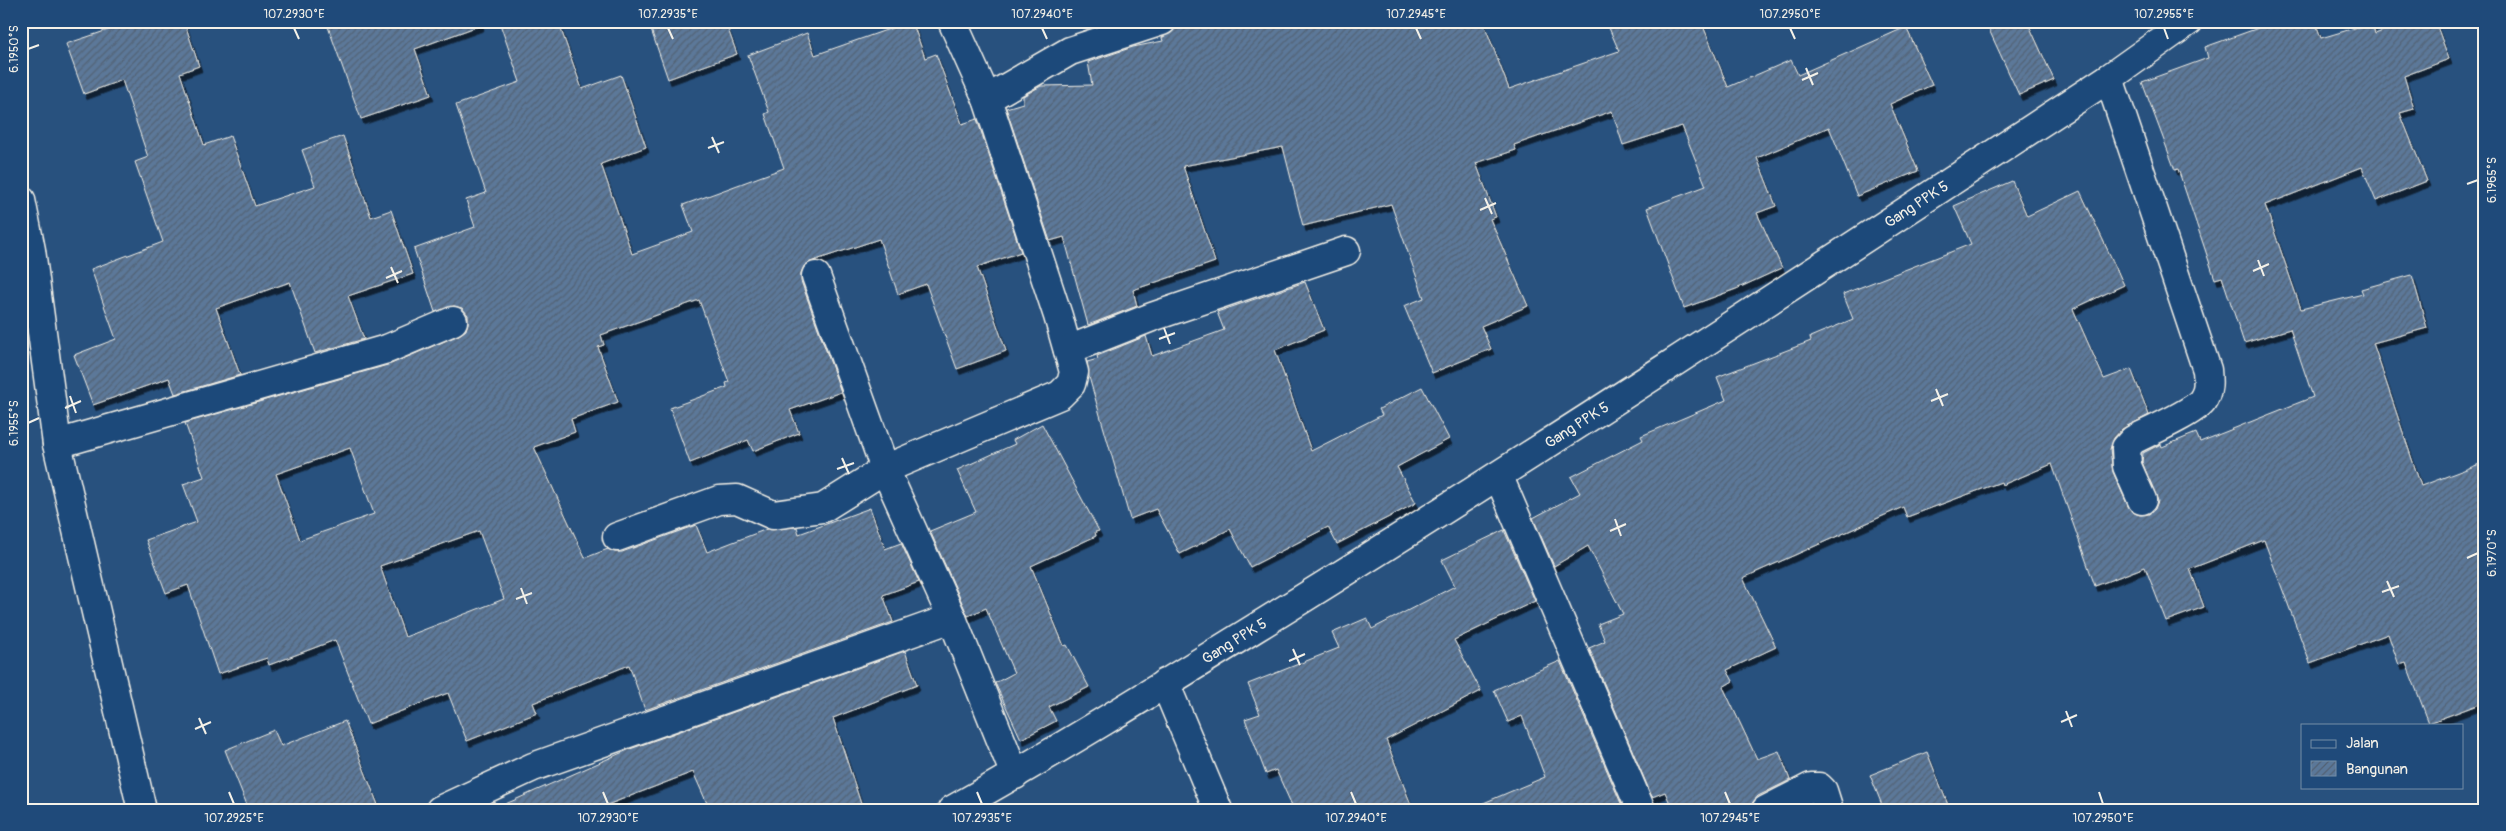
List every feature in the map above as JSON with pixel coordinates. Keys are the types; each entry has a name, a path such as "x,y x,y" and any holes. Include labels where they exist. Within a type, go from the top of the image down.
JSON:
{"street":[{"path":"617,537 719,500 737,499 773,515 823,508 885,469 1060,395 1071,384 1074,372 1068,350 988,99 952,21"},
{"path":"988,99 1070,51 1162,21"},
{"name":"Gang PPK 5","path":"952,810 1015,775 1165,684 1499,477 2109,78 2189,21"},
{"path":"2109,78 2207,370 2208,382 2207,391 2195,407 2133,440 2126,448 2127,466 2142,500"},
{"path":"21,200 32,250 57,444 142,810"},
{"path":"1068,350 1152,317 1346,251"},
{"path":"816,276 885,469 952,618 1015,775"},
{"path":"57,444 387,349 453,321"},
{"path":"1499,477 1641,810"},
{"path":"440,810 533,767 952,618"},
{"path":"1165,684 1218,810"},
{"path":"1766,810 1811,787 1819,787 1823,791 1829,810"}],"building":[{"path":"105,21 184,21 199,66 180,73 204,145 230,136 255,206 315,186 302,150 343,136 371,217 391,210 413,274 348,296 364,339 315,353 290,282 216,308 240,375 175,394 169,378 93,405 74,355 116,339 91,269 163,242 135,162 148,157 122,80 84,94 66,44 108,30"},
{"path":"326,21 480,21 481,25 415,49 431,95 361,119"},
{"path":"499,21 558,21 582,89 621,75 646,147 601,164 632,254 693,232 683,205 784,168 765,114 769,112 748,55 807,33 815,55 912,21 925,58 936,54 962,124 977,119 1021,252 977,267 1006,351 957,369 926,284 898,294 879,239 810,262 804,266 801,273 801,281 841,392 790,410 799,433 753,451 748,440 690,463 670,408 727,387 726,383 729,382 699,300 601,335 604,345 598,347 618,402 571,419 575,432 534,447 585,558 608,549 622,552 696,525 707,552 767,529 797,527 799,534 870,508 885,549 901,543 919,582 883,595 893,622 645,710 629,665 533,703 537,713 467,741 448,693 368,724 335,640 269,665 267,658 218,674 188,585 166,593 146,540 197,522 183,484 204,477 185,423 391,364 459,335 466,330 468,315 462,308 454,306 435,312 414,249 475,227 466,200 486,193 456,105 520,82","holes":["350,448 374,514 300,540 276,474","479,531 504,599 405,637 380,566"]},
{"path":"648,21 725,21 737,54 668,79"},
{"path":"1202,21 1483,21 1509,89 1619,51 1606,21 1701,21 1728,87 1791,60 1798,75 1906,27 1932,85 1890,104 1918,171 1857,196 1829,127 1757,158 1776,206 1757,213 1782,268 1736,289 1684,308 1647,208 1706,186 1682,126 1623,145 1612,111 1514,145 1516,150 1476,163 1496,217 1490,219 1528,306 1481,326 1491,349 1432,373 1404,306 1424,298 1391,204 1303,226 1283,147 1183,166 1215,262 1133,290 1137,306 1088,325 1064,237 1050,241 1006,108 1023,103 1023,96 1041,86 1092,85 1088,62 1133,47 1163,41 1162,38 1175,28"},
{"path":"1985,21 2027,21 2054,80 2019,95"},
{"path":"2278,21 2315,21 2321,38 2372,23 2375,34 2410,21 2435,21 2449,59 2404,76 2414,109 2400,113 2427,181 2376,201 2362,167 2265,205 2301,309 2363,294 2361,289 2412,275 2427,328 2373,343 2421,486 2485,462 2485,702 2429,723 2406,663 2399,665 2388,634 2310,663 2264,540 2190,569 2204,607 2166,621 2145,567 2095,586 2052,464 2002,485 2001,482 1907,517 1903,507 1743,578 1776,647 1727,670 1733,681 1723,687 1757,759 1779,751 1790,780 1758,796 1750,810 1673,810 1665,792 1652,797 1589,648 1605,641 1598,624 1623,614 1588,546 1554,566 1533,518 1580,493 1571,477 1643,440 1641,436 1726,400 1717,377 1811,341 1810,337 1853,319 1843,294 1971,244 1954,206 2012,181 2027,216 2080,191 2124,285 2073,309 2104,379 2131,369 2149,415 2122,429 2114,438 2110,449 2113,472 2128,506 2132,512 2140,515 2149,514 2155,509 2158,501 2142,462 2143,453 2161,444 2162,447 2196,433 2200,442 2313,397 2290,329 2244,343 2222,277 2215,279 2178,169 2175,170 2142,82 2208,58 2205,47"},
{"path":"1305,282 1324,330 1275,350 1311,451 1382,415 1379,409 1422,387 1449,439 1397,467 1416,503 1337,544 1328,527 1250,567 1230,529 1180,554 1156,509 1130,519 1089,377 1087,362 1098,359 1097,356 1146,336 1152,356 1224,330 1217,312"},
{"path":"1042,424 1099,531 1095,532 1096,536 1031,566 1064,646 1067,645 1089,687 1049,707 1056,721 1021,739 995,683 1014,673 986,608 968,616 930,531 976,512 957,470 1015,444 1013,440"},
{"path":"1504,530 1535,601 1454,640 1481,691 1386,740 1413,810 1294,810 1276,770 1266,774 1245,719 1260,714 1248,684 1339,648 1332,633 1367,618 1372,629 1455,586 1442,560"},
{"path":"905,651 917,685 833,718 863,810 710,810 693,772 594,810 492,810 630,749"},
{"path":"1560,661 1623,808 1618,810 1467,810 1545,777 1522,716 1508,722 1494,690"},
{"path":"345,721 380,810 249,810 225,750 274,730 281,746"},
{"path":"1927,752 1950,810 1884,810 1870,775"}]}
